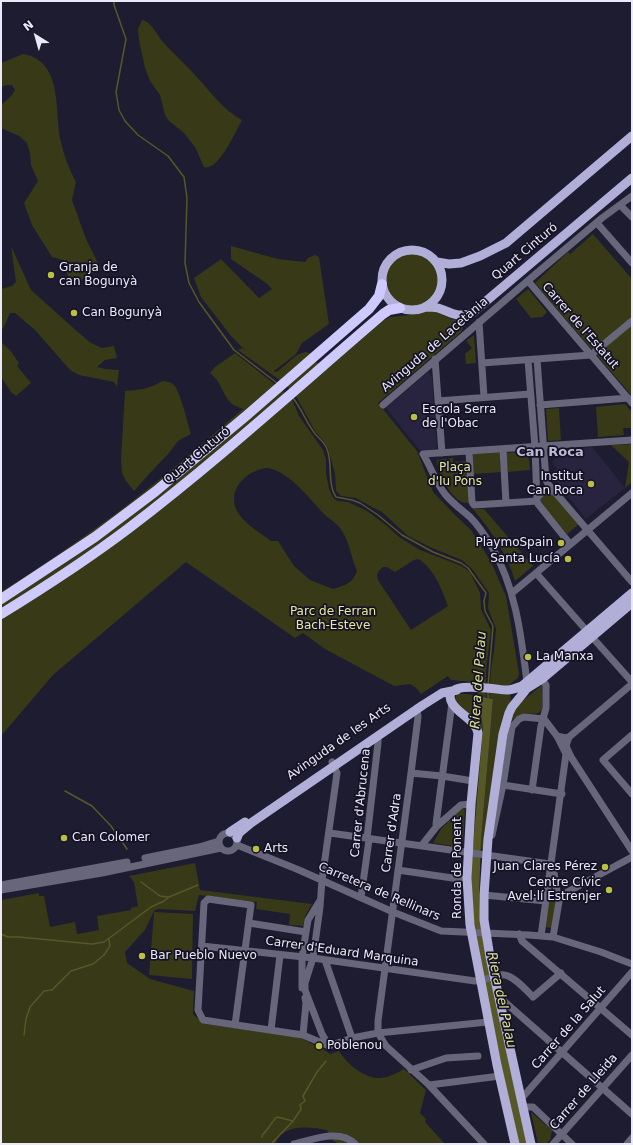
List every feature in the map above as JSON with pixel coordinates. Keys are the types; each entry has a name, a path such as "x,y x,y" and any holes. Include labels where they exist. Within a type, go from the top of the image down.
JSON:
{"highway":[{"name":"Quart Cinturó","path":"1,599 50,568 115,522 184,468 369,309 379,296 382,284"},
{"name":"Quart Cinturó","path":"1,614 82,562 128,529 184,485 383,314 389,310 400,308"}],"main road":[{"name":"Quart Cinturó","path":"437,262 449,264 461,263 480,256 506,242 632,136"},
{"name":"Quart Cinturó","path":"425,307 436,308 464,316 472,313 632,178"},
{"path":"412,249 421,250 429,254 437,262 442,273 442,287 437,298 425,307 412,310 400,308 393,304 384,291 382,284 382,275 386,264 391,258 401,252 412,249"},
{"path":"451,697 473,688 505,692 544,679 632,594"},
{"path":"531,1144 494,978 484,920 484,895 488,842 494,792 506,720 512,707 526,686 562,653 632,603"},
{"path":"544,679 547,669 556,662 562,653"},
{"name":"Avinguda de les Arts","path":"235,839 251,823 431,693 454,686 473,688"},
{"name":"Avinguda de les Arts","path":"333,764 439,694 446,691 451,697"},
{"name":"Ronda de Ponent","path":"451,697 477,728 478,733 471,804 467,878 470,925 488,1022 515,1144"}],"street":[{"name":"Avinguda de Lacetània","path":"383,404 597,223 632,196"},
{"path":"620,205 632,217"},
{"path":"597,223 632,263"},
{"name":"Carrer de l'Estatut","path":"528,281 630,400"},
{"path":"482,363 591,355 632,321"},
{"path":"479,322 484,397"},
{"path":"435,359 442,453"},
{"path":"537,359 546,480 632,582"},
{"path":"528,360 535,447 537,500 538,504 570,544"},
{"path":"438,401 530,394"},
{"path":"540,404 630,400"},
{"path":"526,686 520,625 512,593 502,565 491,545 471,519 446,495 423,454 632,440"},
{"path":"502,449 506,504"},
{"path":"469,452 472,502 476,506 537,500 542,493 546,491 551,490 556,492"},
{"path":"432,454 433,471"},
{"path":"512,593 632,493"},
{"path":"536,573 632,683 569,737 566,746 568,755 553,870 557,891 560,896 553,937"},
{"path":"532,790 541,726 546,708 544,679"},
{"path":"437,826 436,824 451,697"},
{"name":"Carrer d'Adra","path":"378,1033 378,1021 412,773 418,717 417,708"},
{"path":"488,842 493,831 503,785 512,727 514,723 524,717 544,719 557,736 632,851"},
{"name":"Carrer d'Abrucena","path":"362,897 369,840 367,838 379,741 378,735"},
{"path":"632,735 603,760 632,794"},
{"path":"557,736 565,738 569,737"},
{"path":"534,951 539,936 546,901 550,864 568,755"},
{"path":"329,1046 322,1034 305,990 305,983 313,958 322,880 330,833 337,773 333,764"},
{"path":"412,773 473,781"},
{"path":"503,785 562,794"},
{"path":"422,846 437,826 461,805 471,804"},
{"path":"330,833 550,864"},
{"path":"222,834 235,839 234,849 231,851 224,850 220,844 222,834"},
{"name":"Carretera de Rellinars","path":"235,839 393,912 441,931 553,937 601,952 632,964"},
{"path":"1,885 220,844"},
{"path":"1,890 102,873 220,844"},
{"path":"560,896 632,857"},
{"path":"398,870 459,879 467,878"},
{"path":"484,895 546,901"},
{"path":"235,1025 251,905 208,899 204,903 198,1010 203,1020 235,1025 302,1034 329,1046 352,1038 378,1033 488,1022"},
{"path":"302,1034 306,1003 302,990 302,957 310,917 320,900"},
{"path":"310,917 315,916 318,920"},
{"path":"249,923 306,932"},
{"path":"519,934 522,941 561,972 632,1035"},
{"name":"Carrer d'Eduard Marquina","path":"202,946 313,958 475,981 494,978 501,975 508,975 533,997 561,972"},
{"path":"271,1030 280,955"},
{"path":"325,960 352,1038"},
{"name":"Carrer de la Salut","path":"522,1103 562,1052 632,972"},
{"path":"498,996 632,1114"},
{"path":"378,1033 386,1046 429,1085 484,1144"},
{"name":"Carrer de Lleida","path":"553,1144 632,1055"},
{"path":"411,1070 446,1058 478,1056"},
{"path":"429,1085 500,1076"},
{"path":"522,1103 533,1107 572,1144"},
{"path":"294,1144 334,1136 351,1139 354,1144"},
{"path":"627,1144 632,1138"}],"shaded area":[{"name":"Escola Serra de l'Obac","path":"428,372 432,377 437,450 421,452 386,408"},
{"name":"Institut Can Roca","path":"592,447 625,488 586,519 551,474 557,469 552,462 566,450"},
{"name":"Riera del Palau","path":"482,697 493,699 481,841 479,897 480,913 527,1144 518,1144 472,925 471,870 483,727 481,715 475,706"}],"green space":[{"path":"142,20 151,26 163,42 223,106 242,120 226,150 215,163 209,167 204,167 195,147 184,133 169,121 165,115 160,95 150,81 145,68 138,29"},
{"path":"23,54 36,59 45,66 51,77 55,89 62,147 76,182 72,200 86,239 101,269 88,275 78,283 69,280 63,260 52,257 32,225 24,203 38,181 31,165 27,143 19,136 1,128 1,105 15,90 12,85 1,87 1,63"},
{"path":"593,234 632,279 632,396 535,283 568,252 570,254"},
{"path":"11,246 31,290 91,343 102,348 114,346 117,358 105,360 97,367 119,370 117,387 114,382 79,375 70,370 35,330 15,313 10,313 1,331 1,289 12,286 16,282"},
{"path":"231,246 278,259 305,262 308,258 315,255 319,257 329,324 302,343 296,354 274,371 275,372 297,355 305,352 310,353 324,371 377,324 390,317 419,314 428,311 436,312 451,319 460,320 467,317 461,332 378,403 417,451 433,492 471,530 491,562 506,596 519,673 518,678 509,685 511,702 484,848 481,849 481,841 493,699 489,698 491,669 496,629 488,608 489,593 473,570 462,560 432,548 408,536 382,512 356,498 341,496 336,491 335,474 328,448 315,431 297,398 285,384 238,350 242,348 246,351 231,336 201,297 194,278 221,259 259,298 272,289 266,283 231,259"},
{"path":"413,253 423,255 432,261 438,270 440,280 438,290 432,299 423,305 413,307 403,305 394,299 388,290 386,280 388,270 394,261 403,255"},
{"path":"528,289 547,312 542,317 531,318 516,299"},
{"path":"474,335 476,363 466,364 465,354 472,348 466,341"},
{"path":"1,340 19,363 17,366 31,383 16,396 11,392 1,377"},
{"name":"Parc de Ferran Bach-Esteve","path":"235,353 291,397 299,416 323,450 326,459 326,473 329,489 334,499 348,502 367,511 399,537 420,550 459,565 471,574 480,593 481,609 491,630 486,669 486,698 482,697 480,699 473,682 451,680 448,676 421,694 410,684 394,686 325,649 303,633 295,638 186,562 53,675 1,736 1,592 58,555 114,515 195,450 243,409 235,406 225,396 217,380 210,373 215,367","holes":["265,468 273,469 289,478 324,514 340,528 347,540 357,571 351,581 341,587 333,589 310,580 294,566 278,541 271,541 242,518 234,502 237,487 242,480 249,475","418,559 424,563 433,574 440,586 448,606 411,630 378,580 377,574 383,567 387,567 395,572"]},
{"path":"162,381 171,383 176,388 191,434 178,441 134,491 122,473 121,459 125,391 139,390"},
{"path":"625,404 632,412 632,428 623,428 624,435 598,437 596,407"},
{"path":"559,408 561,440 548,441 546,409"},
{"path":"632,444 632,482 625,488 629,462 611,445"},
{"path":"499,451 501,472 474,474 472,455 474,453"},
{"path":"528,451 530,470 508,472 506,453"},
{"name":"Plaça d'Iu Pons","path":"453,458 453,462 467,461 470,501 467,503 462,502 451,493 440,472 437,460"},
{"path":"554,493 579,524 567,534 540,502 544,494"},
{"path":"473,509 484,509 533,566 515,581 508,561 498,543"},
{"path":"542,685 542,709 536,714 521,715 509,723 510,714 521,702"},
{"path":"456,694 478,696 477,704 475,706 483,721 473,839 480,727 475,714 472,718 455,703"},
{"path":"462,808 465,810 463,844 460,847 433,843 441,829"},
{"path":"195,863 200,890 312,904 305,916 303,926 289,925 290,914 256,909 257,902 199,895 195,911 158,909 154,911 145,930 125,952 127,963 150,979 194,991 193,1014 204,1024 299,1037 330,1054 339,1051 355,1069 372,1077 384,1078 404,1069 426,1090 420,1113 426,1119 425,1122 445,1144 339,1144 332,1140 327,1130 297,1128 284,1133 279,1137 275,1144 1,1144 1,900 39,893 39,896 44,896 50,927 75,922 77,934 99,930 97,916 131,910 131,908 138,906 134,882 129,876"},
{"path":"551,884 557,902 552,928 544,927"},
{"path":"154,912 193,914 192,979 149,975"},
{"path":"531,1112 552,1130 550,1140 546,1144 538,1144"}],"waterway":[{"name":"Riera del Palau","path":"114,1 114,5 126,39 116,92 119,110 125,121 138,135 168,156 184,177 187,198 185,263 189,283 199,302 234,350 277,383"},
{"name":"Riera del Palau","path":"293,398 316,435 326,447 330,461 333,492 336,497 360,503 378,515 402,535 433,552 461,563 468,568 486,593 484,601 485,611 493,626 488,686"},
{"name":"Riera del Palau","path":"488,691 488,700"},
{"path":"65,791 92,806 111,826 127,849"},
{"path":"141,882 160,896 168,897"},
{"path":"1,934 8,937 92,944 104,942 151,907 169,897 198,885"},
{"path":"24,1035 26,1019 30,1007 44,991 52,990 71,971 93,964 104,955 110,946 109,940"},
{"path":"272,1144 293,1121 301,1109 300,1105 305,1101 303,1096 317,1072 326,1061"},
{"path":"262,1137 277,1117 293,1121"}],"place":[{"name":"Granja de can Bogunyà","path":"51,275"},
{"name":"Can Bogunyà","path":"74,313"},
{"name":"Escola Serra de l'Obac","path":"414,417"},
{"name":"Institut Can Roca","path":"591,484"},
{"name":"PlaymoSpain","path":"561,543"},
{"name":"Santa Lucía","path":"568,559"},
{"name":"La Manxa","path":"528,657"},
{"name":"Can Colomer","path":"64,838"},
{"name":"Arts","path":"256,849"},
{"name":"Juan Clares Pérez","path":"605,867"},
{"name":"Centre Cívic Avel·lí Estrenjer","path":"609,890"},
{"name":"Bar Pueblo Nuevo","path":"142,956"},
{"name":"Poblenou","path":"319,1046"}],"district":[{"name":"Can Roca","path":"550,453"}]}
